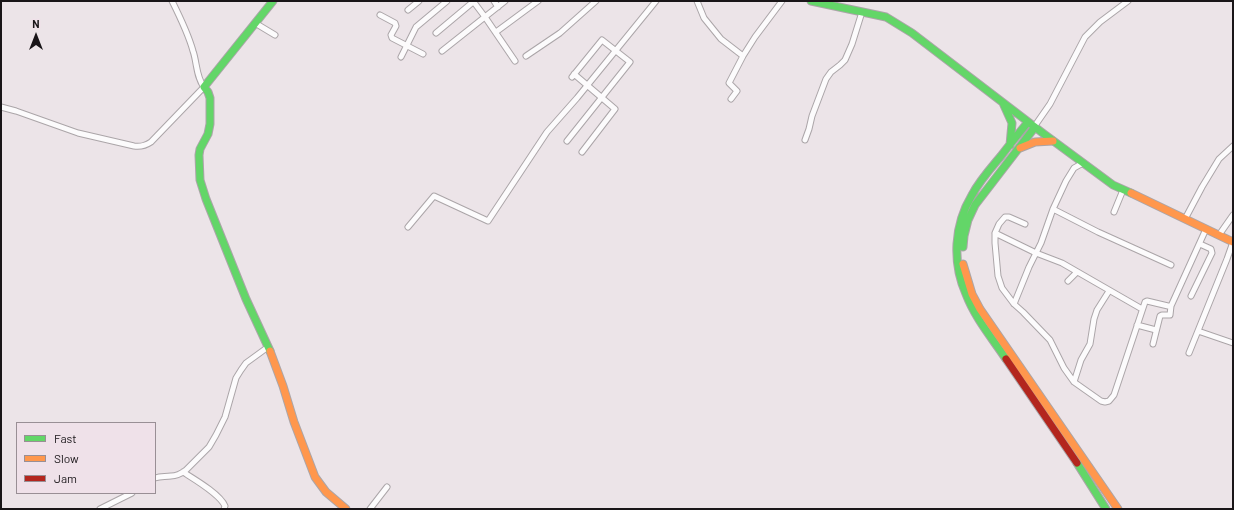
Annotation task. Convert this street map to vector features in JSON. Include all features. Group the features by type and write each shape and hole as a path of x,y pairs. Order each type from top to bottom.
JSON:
{"main road":[{"path":"273,1 204,87 210,98 211,112 208,134 200,149 199,155 202,186 231,264 268,347 315,478 326,492 346,509"},
{"path":"811,1 886,17 912,33 1113,185 1233,242"},
{"path":"1003,102 1012,124 1010,145"},
{"path":"1028,122 976,187 961,216 957,250 961,283 974,312 1033,401 1108,509"},
{"path":"1035,127 975,205 968,220 964,236 964,267 972,294 980,309 1119,509"},
{"path":"1018,149 1035,142 1053,141"}],"street":[{"path":"1,107 78,133 140,147 151,142 204,87 201,83 196,57 189,37 172,1"},
{"path":"408,10 419,1"},
{"path":"401,57 416,27 447,1"},
{"path":"494,1 498,7"},
{"path":"442,51 505,1"},
{"path":"496,32 538,1"},
{"path":"526,56 560,33 596,1"},
{"path":"408,227 434,196 488,221 547,132 588,86 656,1"},
{"path":"697,1 704,18 721,39 743,56"},
{"path":"731,99 737,91 729,83 743,56 755,37 782,1"},
{"path":"1035,127 1050,104 1085,37 1100,22 1128,1"},
{"path":"436,33 473,2 496,32 515,61"},
{"path":"806,140 812,116 826,79 831,72 845,60 852,44 862,12"},
{"path":"380,15 394,22 396,26 392,38 423,54"},
{"path":"256,23 274,35"},
{"path":"567,141 602,97 630,62 602,40 573,76 588,86 602,97 615,109 582,152"},
{"path":"1185,219 1219,159 1233,146"},
{"path":"1014,304 1041,243 1053,209 1070,173 1074,168 1083,163"},
{"path":"1114,212 1123,190"},
{"path":"1053,209 1171,266"},
{"path":"1219,235 1233,215"},
{"path":"1025,224 1006,216 999,224 995,233 995,250 1000,283 1004,293 1050,340 1064,368 1074,382 1101,401 1110,401 1114,395 1145,302 1171,306"},
{"path":"1153,344 1161,315 1170,315 1171,306 1206,229"},
{"path":"995,233 1036,253 1062,263 1108,291 1142,309"},
{"path":"1189,353 1233,242"},
{"path":"1191,296 1212,252 1211,249 1200,244"},
{"path":"1068,281 1077,272"},
{"path":"1074,382 1080,360 1090,344 1097,310 1108,291"},
{"path":"1137,325 1156,330"},
{"path":"1198,331 1233,343"},
{"path":"156,478 172,476 183,472 209,447 225,417 236,378 246,363 268,347"},
{"path":"183,472 206,486 222,500 225,506 224,509"},
{"path":"370,509 387,487"},
{"path":"100,509 130,494"}],"traffic: fast":[{"path":"270,351 246,299 206,199 200,180 199,155 200,149 208,134 210,124 210,98 204,87 273,1"},
{"path":"811,1 886,17 912,33 1113,185 1131,193"},
{"path":"1003,103 1012,123 1010,145"},
{"path":"1006,359 979,320 970,303 962,282 958,269 957,257 958,231 966,207 975,190 1028,122"},
{"path":"963,247 968,220 975,205 1035,127"},
{"path":"1077,463 1106,509"}],"traffic: slow":[{"path":"1020,148 1035,142 1053,141"},
{"path":"1131,193 1233,242"},
{"path":"963,264 972,294 980,309 1118,509"},
{"path":"270,351 294,422 315,477 326,492 346,509"}],"traffic: jam":[{"path":"1006,359 1077,463"}]}
